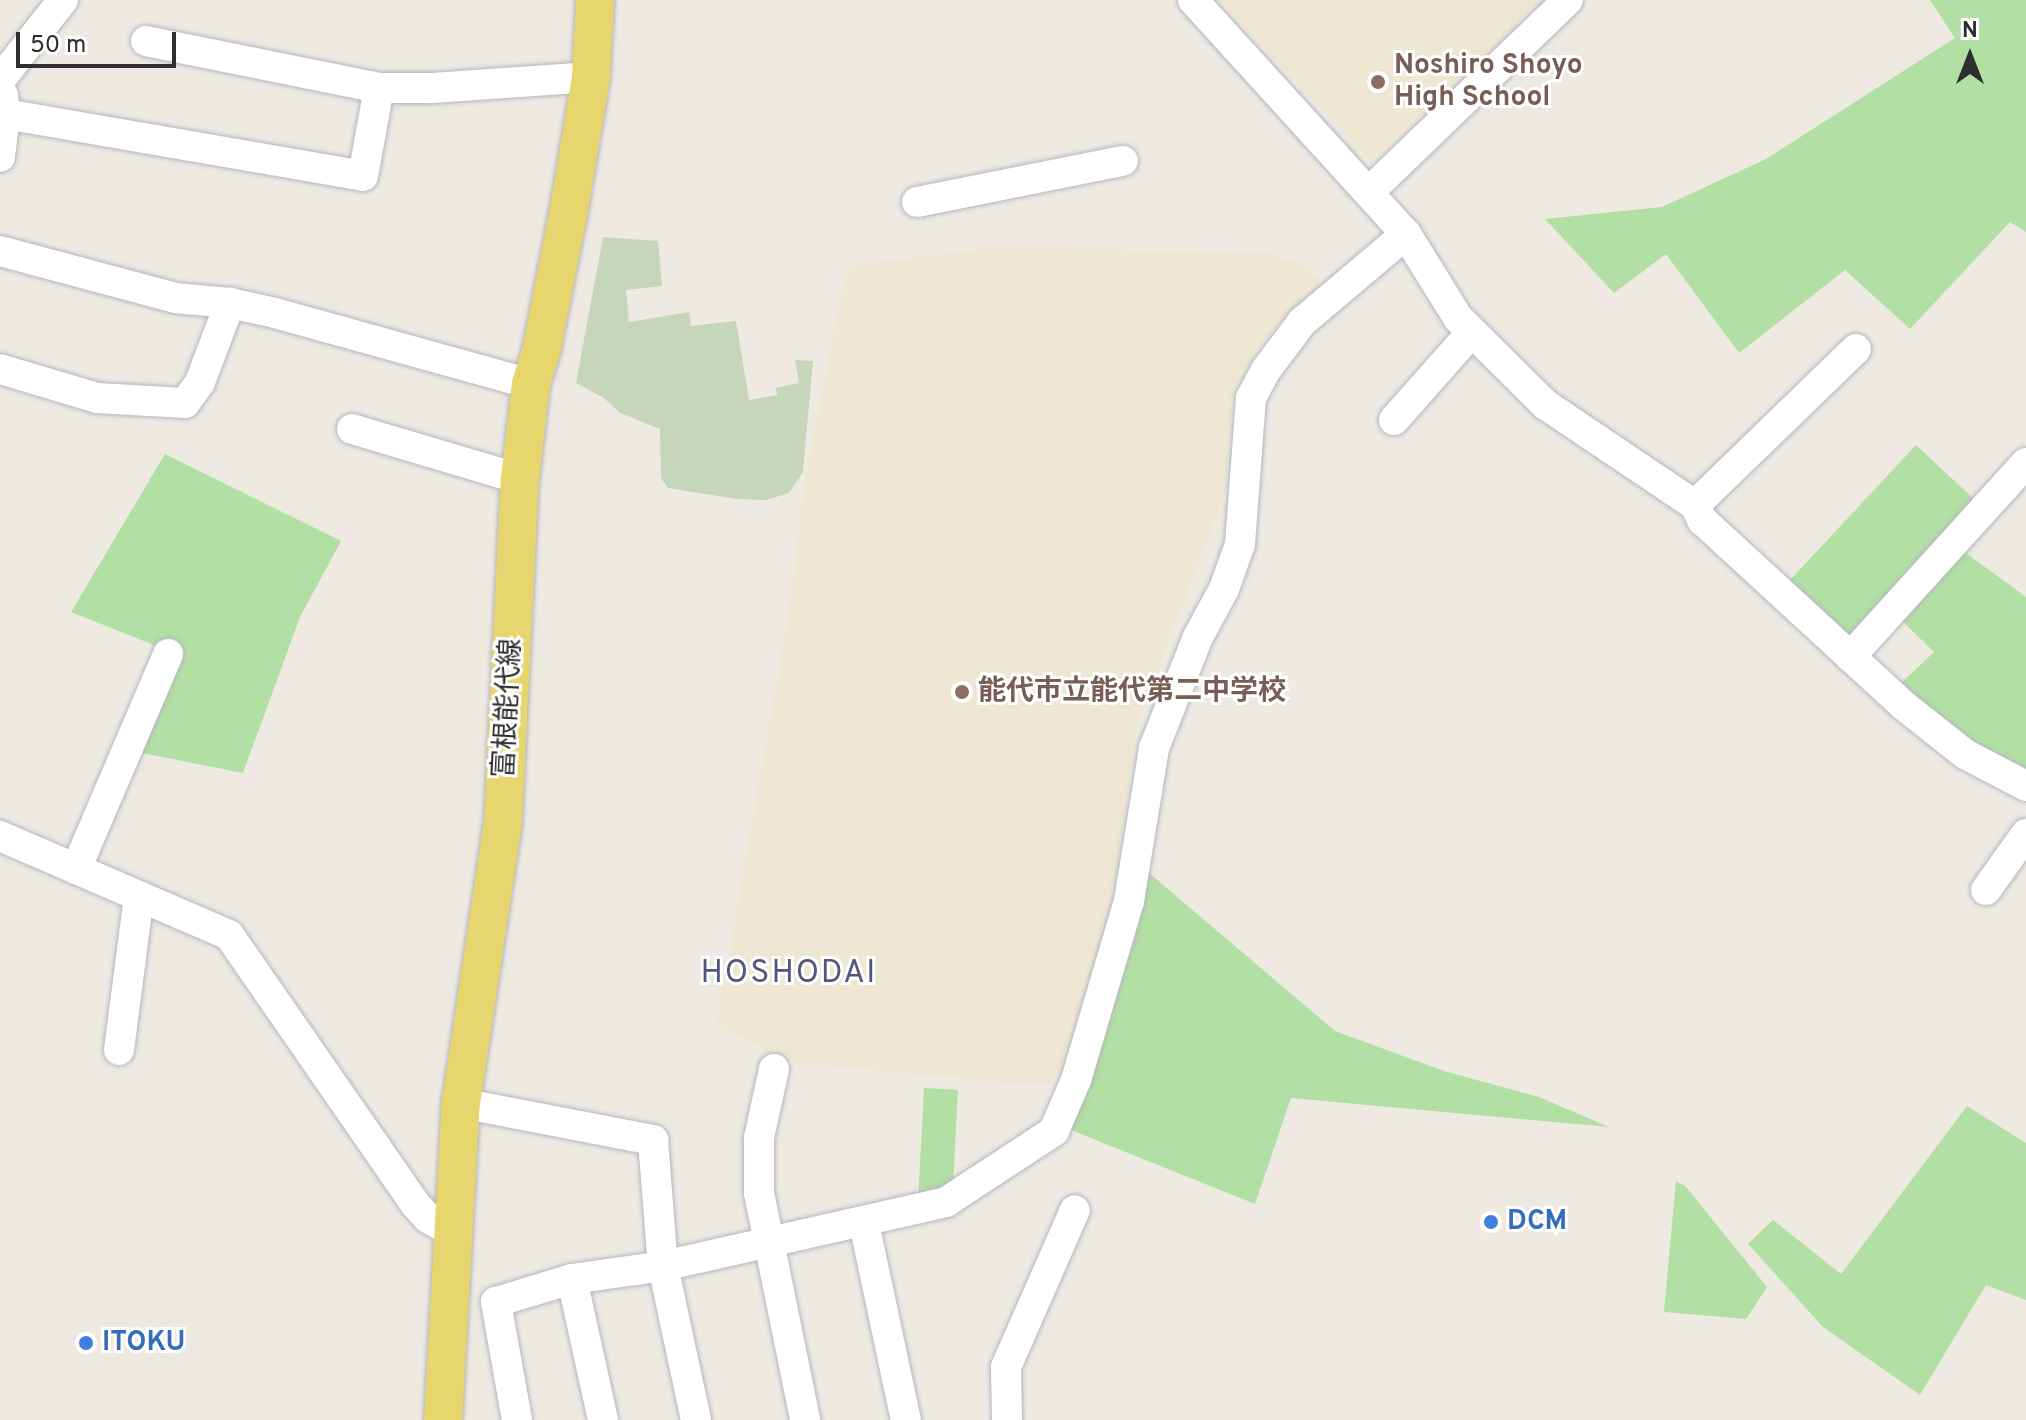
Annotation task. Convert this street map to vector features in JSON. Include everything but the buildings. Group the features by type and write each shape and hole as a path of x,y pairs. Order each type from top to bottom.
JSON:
{"main road":[{"name":"富根能代線","path":"443,1420 461,1103 503,822 520,479 531,384 568,215 591,77 595,0"}],"street":[{"path":"0,157 5,114 0,80 63,0"},
{"path":"1193,0 1406,234 1458,318 1471,333 1546,405 1695,505 1702,520 1850,657 1965,754 2026,786"},
{"path":"1370,191 1568,0"},
{"path":"146,41 379,88 433,88 591,77"},
{"path":"5,114 363,176 379,88"},
{"path":"917,202 1123,161"},
{"path":"517,1420 496,1302 572,1279 663,1266 946,1202 1054,1131 1076,1080 1129,901 1154,748 1198,637 1224,589 1240,544 1251,398 1266,370 1302,322 1406,234"},
{"path":"0,251 175,298 230,303 531,384"},
{"path":"0,369 97,398 185,403 200,382 230,303"},
{"path":"1394,420 1471,333"},
{"path":"1695,505 1856,349"},
{"path":"352,429 520,479"},
{"path":"1850,657 2026,463"},
{"path":"76,869 168,654"},
{"path":"1986,890 2026,834"},
{"path":"0,837 229,935 415,1204 428,1218 455,1234"},
{"path":"119,1050 139,896"},
{"path":"774,1069 759,1138 759,1193 805,1420"},
{"path":"461,1103 653,1140 663,1266 696,1420"},
{"path":"1007,1420 1006,1367 1075,1210"},
{"path":"864,1223 906,1420"},
{"path":"572,1279 603,1420"}],"shaded area":[{"name":"Noshiro Shoyo High School","path":"1219,0 1551,0 1372,163"},
{"name":"能代市立能代第二中学校","path":"988,246 1271,254 1300,264 1327,285 1294,307 1264,342 1236,385 1230,423 1226,491 1137,724 1110,923 1072,1071 1049,1083 1008,1083 782,1061 717,1022 789,613 805,477 845,276 861,264 966,252"}],"green space":[{"path":"1930,0 2026,0 2026,232 2010,222 1910,329 1845,270 1739,353 1666,254 1614,293 1545,219 1662,207 1766,159 1955,38"},
{"path":"603,237 658,241 662,286 626,290 629,322 689,312 691,326 736,321 749,400 777,395 776,388 799,383 795,360 813,361 803,472 789,493 766,500 737,499 668,488 661,478 660,429 620,413 604,398 576,383"},
{"path":"1916,445 1981,506 1854,642 1788,582"},
{"path":"165,454 341,541 300,617 243,773 132,751 174,653 71,612"},
{"path":"1959,548 2026,597 2026,777 1972,747 1897,687 1934,652 1896,615"},
{"path":"1149,873 1335,1031 1444,1071 1539,1097 1609,1127 1291,1098 1255,1204 1066,1128"},
{"path":"924,1088 958,1090 952,1206 918,1204"},
{"path":"1967,1106 2026,1143 2026,1300 1986,1285 1920,1395 1823,1327 1748,1244 1773,1220 1841,1274"},
{"path":"1676,1181 1686,1187 1767,1287 1746,1319 1664,1312"}],"place":[{"name":"Noshiro Shoyo High School","path":"1378,82"},
{"name":"能代市立能代第二中学校","path":"962,692"},
{"name":"DCM","path":"1491,1222"},
{"name":"ITOKU","path":"86,1343"}],"district":[{"name":"HOSHODAI","path":"789,974"}]}
